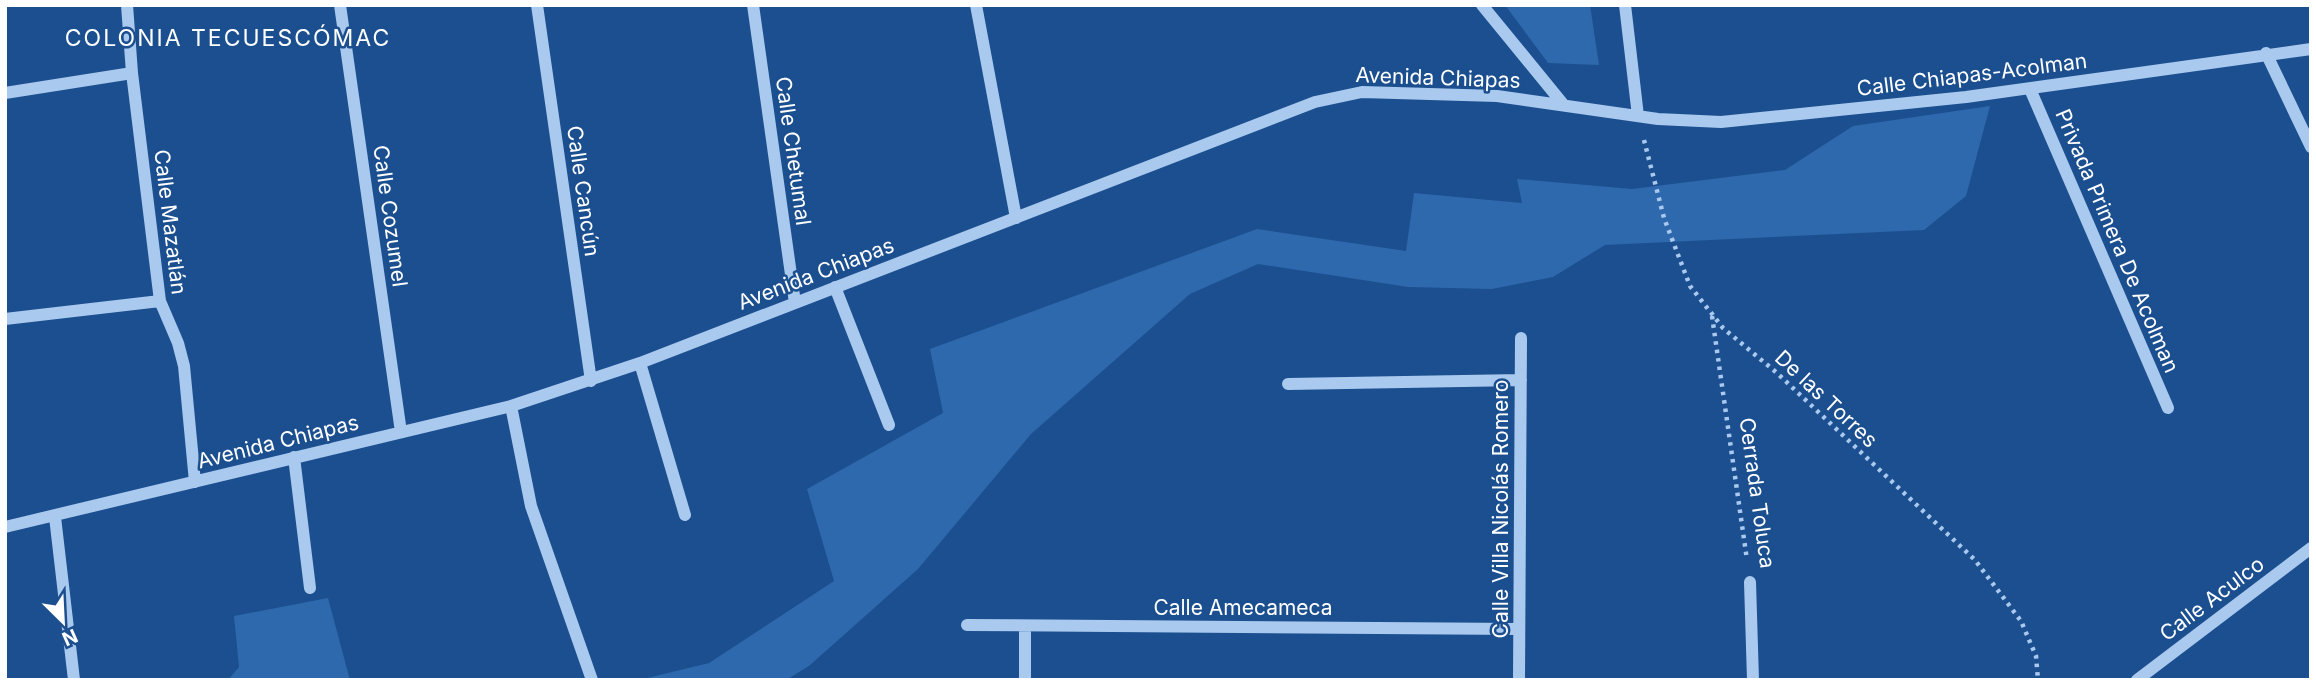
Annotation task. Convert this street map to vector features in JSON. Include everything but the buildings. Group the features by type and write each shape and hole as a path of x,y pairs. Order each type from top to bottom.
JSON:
{"street":[{"name":"Calle Mazatlán","path":"127,5 132,73 160,301 178,343 184,366 195,482"},
{"name":"Calle Cozumel","path":"340,5 401,432"},
{"name":"Calle Cancún","path":"537,5 591,381"},
{"name":"Calle Chetumal","path":"753,5 794,303"},
{"path":"976,5 1016,218"},
{"path":"1482,5 1563,104"},
{"path":"1625,5 1638,116"},
{"name":"Calle Chiapas-Acolman","path":"1638,116 1721,122 1881,108 2030,89 2266,53 2311,49"},
{"path":"2266,53 2311,147"},
{"path":"5,93 132,73"},
{"name":"Privada Primera De Acolman","path":"2030,89 2168,408"},
{"name":"Avenida Chiapas","path":"5,527 511,406 591,381 1338,95 1362,92 1497,96 1638,116"},
{"path":"835,287 889,425"},
{"path":"5,319 160,301"},
{"name":"Calle Villa Nicolás Romero","path":"1519,680 1521,338"},
{"path":"640,363 685,515"},
{"path":"1288,384 1521,380"},
{"path":"511,406 531,506 592,680"},
{"path":"295,457 310,588"},
{"path":"55,517 74,680"},
{"name":"Calle Aculco","path":"2137,680 2311,548"},
{"name":"Cerrada Toluca","path":"1750,582 1754,680"},
{"name":"Calle Amecameca","path":"967,625 1519,629"},
{"path":"1025,626 1025,680"}],"path":[{"name":"De las Torres","path":"1638,116 1664,218 1690,286 1723,328 1777,373 1975,561 2021,621 2035,656 2038,680"},
{"name":"Cerrada Toluca","path":"1712,313 1750,582"}],"shaded area":[{"path":"1505,5 1590,5 1599,65 1548,63"},
{"path":"1990,106 1966,196 1924,230 1605,245 1553,277 1492,289 1408,287 1258,264 1190,294 1031,434 918,569 809,666 786,680 639,680 709,663 834,581 807,489 943,413 930,349 1257,229 1406,251 1414,193 1522,203 1517,179 1632,189 1785,170 1853,126"},
{"path":"328,598 350,680 228,680 239,667 234,616"}],"district":[{"name":"COLONIA TECUESCÓMAC","path":"228,38"}]}
